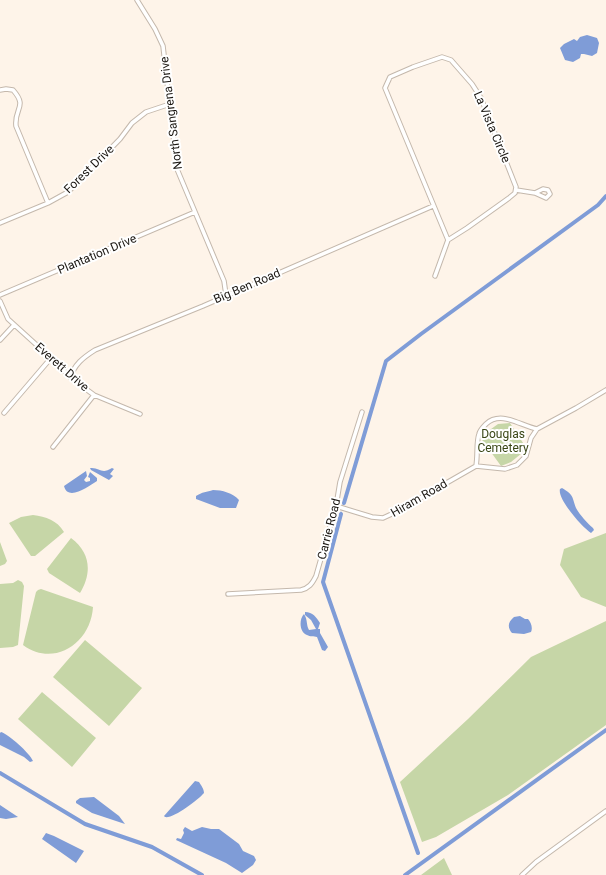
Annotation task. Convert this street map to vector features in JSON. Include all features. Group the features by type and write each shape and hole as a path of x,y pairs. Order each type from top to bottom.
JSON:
{"street":[{"name":"North Sangrena Drive","path":"137,0 155,29 163,46 177,169 224,281 226,295"},
{"name":"La Vista Circle","path":"448,240 385,88 390,77 442,57 451,60 472,84 481,98 515,182 516,190"},
{"path":"0,90 13,90 19,97 21,104 16,117 16,126 48,203"},
{"name":"Forest Drive","path":"0,223 48,203 65,194 75,186 120,139 132,123 146,112 170,104"},
{"path":"435,276 448,240 509,198 516,190 535,193"},
{"name":"Big Ben Road","path":"71,378 72,370 84,357 95,350 433,206"},
{"name":"Plantation Drive","path":"0,295 195,212"},
{"name":"Everett Drive","path":"0,301 8,319 71,378 94,395 140,414"},
{"path":"0,340 14,325"},
{"path":"4,413 51,358"},
{"path":"537,429 527,427 504,418 495,418 488,422 478,436 478,457 476,466 505,469 517,466 526,456 531,438 537,429 606,390"},
{"path":"53,447 94,395"},
{"name":"Carrie Road","path":"228,594 301,590 309,587 316,576 336,506 340,482 362,412"},
{"name":"Hiram Road","path":"336,506 365,515 383,518 476,466"},
{"path":"522,875 536,862 606,812"}],"green space":[{"name":"Douglas Cemetery","path":"510,423 527,449 511,462 501,466 480,437 498,424"},
{"path":"33,515 55,522 64,532 35,556 31,556 9,523 21,517"},
{"path":"606,533 606,607 581,597 560,565 564,549"},
{"path":"71,538 83,550 88,564 88,571 84,586 80,593 49,573 47,569"},
{"path":"0,542 7,561 5,564 0,566"},
{"path":"18,580 22,582 24,586 18,645 0,648 0,584 13,583"},
{"path":"41,589 93,607 91,620 86,631 78,641 69,648 58,653 47,654 35,651 23,645 36,592"},
{"path":"606,621 606,725 508,795 436,837 422,842 400,782 468,719 531,657"},
{"path":"85,640 142,688 109,726 53,677"},
{"path":"42,692 96,738 72,767 18,719"},
{"path":"444,858 452,875 421,875"}],"water":[{"path":"587,35 597,38 599,43 597,53 592,56 581,54 580,58 573,62 565,60 560,48 564,44 574,39 577,41 580,37"},
{"path":"90,468 105,471 112,468 114,469 110,474 113,476 109,480"},
{"path":"86,471 87,476 84,480 86,482 90,481 90,478 88,477 90,472 97,478 97,481 74,493 66,491 64,486"},
{"path":"562,488 571,495 578,511 593,528 594,530 591,533 577,520 566,506 560,494 560,489"},
{"path":"213,490 227,492 234,495 239,500 236,508 220,508 196,499 196,496"},
{"path":"305,612 312,614 320,623 318,629 320,629 320,633 328,647 325,651 322,650 317,637 308,636 302,631 301,619 304,614 309,630 316,629 311,620 305,615"},
{"path":"520,616 529,620 532,627 531,632 524,634 512,633 510,631 510,621 514,617"},
{"path":"1,732 9,736 28,753 33,761 30,762 24,757 0,745"},
{"path":"195,781 199,782 204,793 179,812 169,817 165,817 164,816"},
{"path":"94,797 119,816 125,824 92,813 76,803 76,801 80,798"},
{"path":"0,805 18,817 6,819 0,818"},
{"path":"185,827 192,831 202,827 219,829 239,844 243,851 254,856 256,860 253,865 242,873 226,863 176,840 177,838 181,839"},
{"path":"46,833 84,851 76,863 42,839"}],"waterway":[{"path":"344,503 386,361 598,205 606,196"},
{"path":"341,514 323,582 418,853"},
{"path":"405,875 606,730"},
{"path":"0,773 85,824 152,847 202,875"}]}
